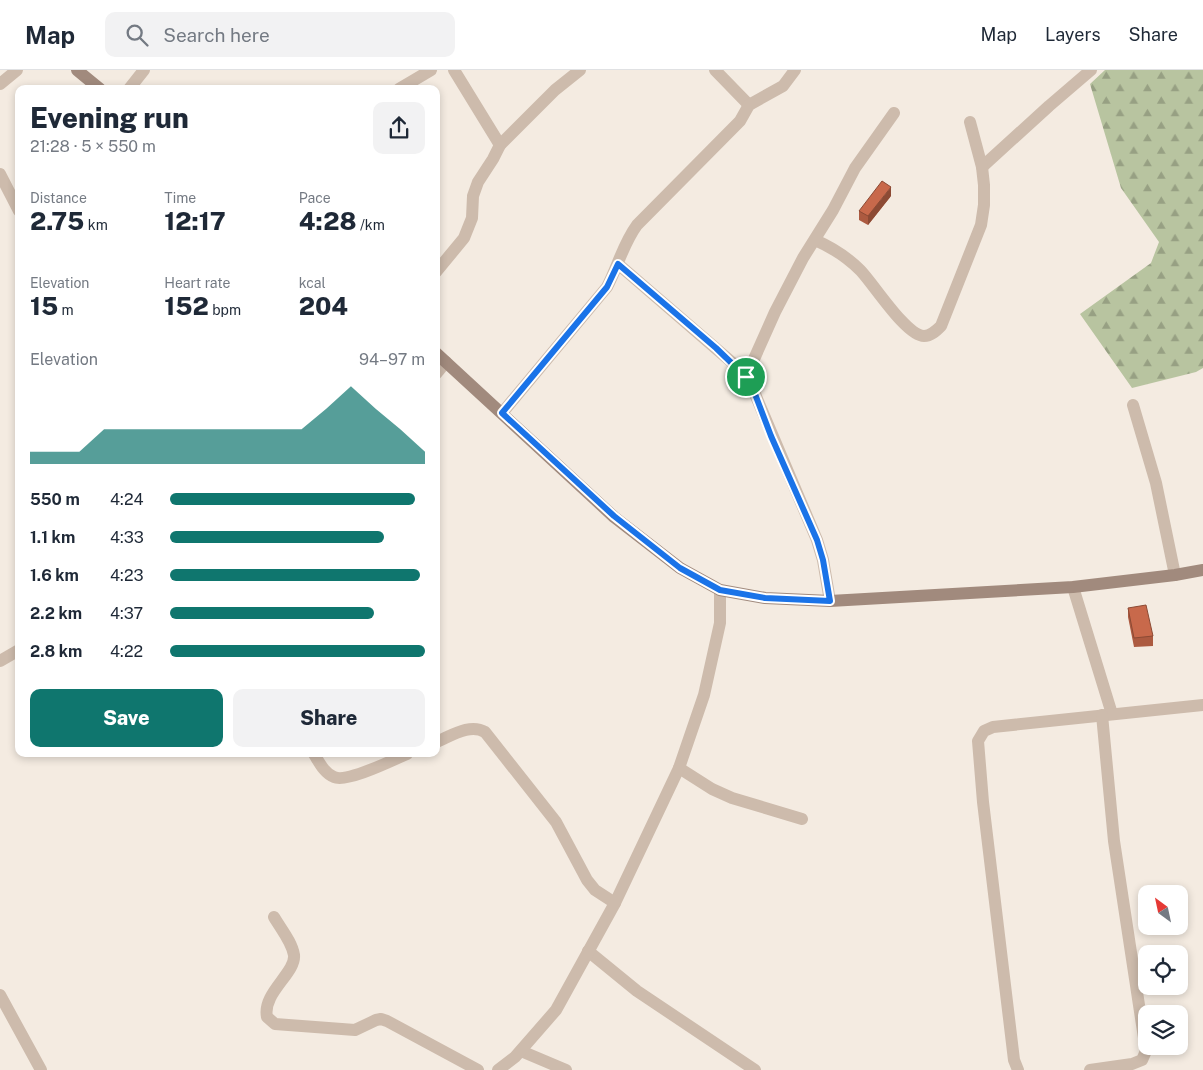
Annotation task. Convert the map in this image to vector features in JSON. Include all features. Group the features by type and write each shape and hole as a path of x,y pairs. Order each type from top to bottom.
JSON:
{"main road":[{"path":"77,70 95,85"},
{"path":"440,357 614,516 680,568 720,590 765,598 830,601 1072,587 1174,576 1203,570"}],"street":[{"path":"0,84 16,70"},
{"path":"132,85 144,70"},
{"path":"406,85 431,70"},
{"path":"454,70 500,145"},
{"path":"440,267 464,238 472,218 473,196 478,182 493,160 500,145 555,90 580,70"},
{"path":"715,70 750,105"},
{"path":"502,413 607,287 618,264 626,239 637,225 740,121 750,105 784,86 795,70"},
{"path":"982,167 1091,70"},
{"path":"746,377 775,312 803,258 833,210 855,168 894,112"},
{"path":"814,240 843,255 860,271 901,320 917,334 925,336 933,334 941,326 981,226 984,205 982,167 970,122"},
{"path":"0,174 15,203"},
{"path":"618,264 746,377 817,540 823,560 830,601"},
{"path":"440,369 446,362"},
{"path":"1133,405 1156,483 1174,576"},
{"path":"1072,587 1107,714 1114,841 1146,1051 1142,1060 1132,1064 1090,1070"},
{"path":"498,1070 521,1051 556,1010 615,903 679,768 704,696 720,624 720,590"},
{"path":"0,662 15,653"},
{"path":"1018,1070 1012,1050 983,802 978,741 984,731 994,727 1203,705"},
{"path":"440,740 470,728 479,728 485,732 556,822 587,880 595,890 615,903"},
{"path":"316,757 324,770 340,780 350,778 400,757"},
{"path":"679,768 712,789 732,798 802,820"},
{"path":"274,917 294,953 294,961 271,998 266,1010 267,1017 275,1024 355,1030 381,1019 478,1070"},
{"path":"588,951 637,991 756,1070"},
{"path":"0,996 41,1070"},
{"path":"521,1051 566,1070"}],"green space":[{"path":"1105,70 1203,70 1203,368 1196,372 1132,388 1080,314 1151,263 1159,242 1121,188 1090,84"}],"building":[{"path":"882,181 891,187 868,216 859,211"},
{"path":"1146,605 1153,636 1134,638 1128,608"}],"route":[{"path":"618,264 674,314 716,348 746,377 817,540 823,560 830,601 765,598 720,590 680,568 614,516 502,413 607,287 618,264"}]}
